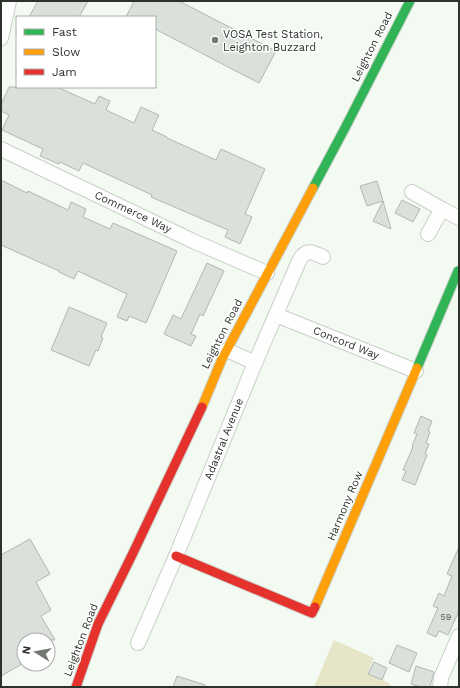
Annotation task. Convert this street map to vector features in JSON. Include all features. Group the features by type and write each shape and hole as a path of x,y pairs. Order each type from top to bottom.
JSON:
{"street":[{"path":"1,38 9,1"},
{"name":"Leighton Road","path":"76,687 98,624 227,350 345,128 410,1"},
{"name":"Commerce Way","path":"1,149 195,242 267,273"},
{"path":"412,192 459,218"},
{"path":"428,234 442,209"},
{"name":"Adastral Avenue","path":"138,643 176,556 255,363 302,256 306,252 312,252 323,257"},
{"name":"Harmony Row","path":"176,556 312,613 458,271"},
{"name":"Concord Way","path":"276,315 416,372"},
{"path":"227,350 255,363"},
{"path":"440,687 441,678 459,636"}],"green space":[{"path":"334,640 374,658 367,674 389,683 392,687 314,687"}],"building":[{"path":"38,1 88,1 80,16 30,16"},
{"name":"VOSA Test Station, Leighton Buzzard","path":"134,1 179,1 276,51 259,83 156,30 156,16 126,16"},
{"path":"9,87 59,88 95,104 99,96 110,101 106,110 134,123 141,107 159,115 152,130 216,160 221,149 265,169 245,214 252,217 240,244 225,237 228,230 151,197 152,195 83,163 79,171 60,162 59,164 40,156 43,149 2,130 9,115 1,111 1,105"},
{"path":"1,180 27,193 28,191 68,210 71,202 86,209 83,217 110,229 113,223 177,251 146,323 129,316 127,321 117,317 127,294 78,271 74,279 1,245"},
{"path":"377,181 383,201 367,206 360,186"},
{"path":"402,200 420,209 413,222 395,213"},
{"path":"383,201 391,229 373,221"},
{"path":"207,263 224,271 203,316 200,314 191,334 196,336 191,346 164,334 173,315 181,319"},
{"path":"69,307 107,323 101,337 103,338 98,351 96,350 89,366 51,350"},
{"path":"421,416 432,421 428,431 430,432 426,443 429,444 425,454 427,455 415,485 402,480 406,471 403,470 413,447 412,446 417,434 414,433"},
{"path":"30,539 50,574 36,582 51,610 41,616 50,632 16,632 16,668 1,676 1,555"},
{"path":"459,547 459,611 448,635 439,631 436,637 427,633 438,608 433,606 439,593 444,596 452,576 447,574"},
{"path":"397,645 417,653 409,672 389,663"},
{"path":"374,662 387,668 382,680 368,674"},
{"path":"416,666 434,672 430,687 421,687 411,684"},
{"path":"177,676 205,685 205,687 173,687"}],"traffic: fast":[{"path":"313,188 410,1"},
{"path":"417,368 458,271"}],"traffic: slow":[{"path":"202,407 222,359 313,188"},
{"path":"315,607 417,368"}],"traffic: jam":[{"path":"76,687 98,624 202,407"},
{"path":"176,556 312,613 315,607"}],"place":[{"name":"VOSA Test Station, Leighton Buzzard","path":"215,40"}]}
